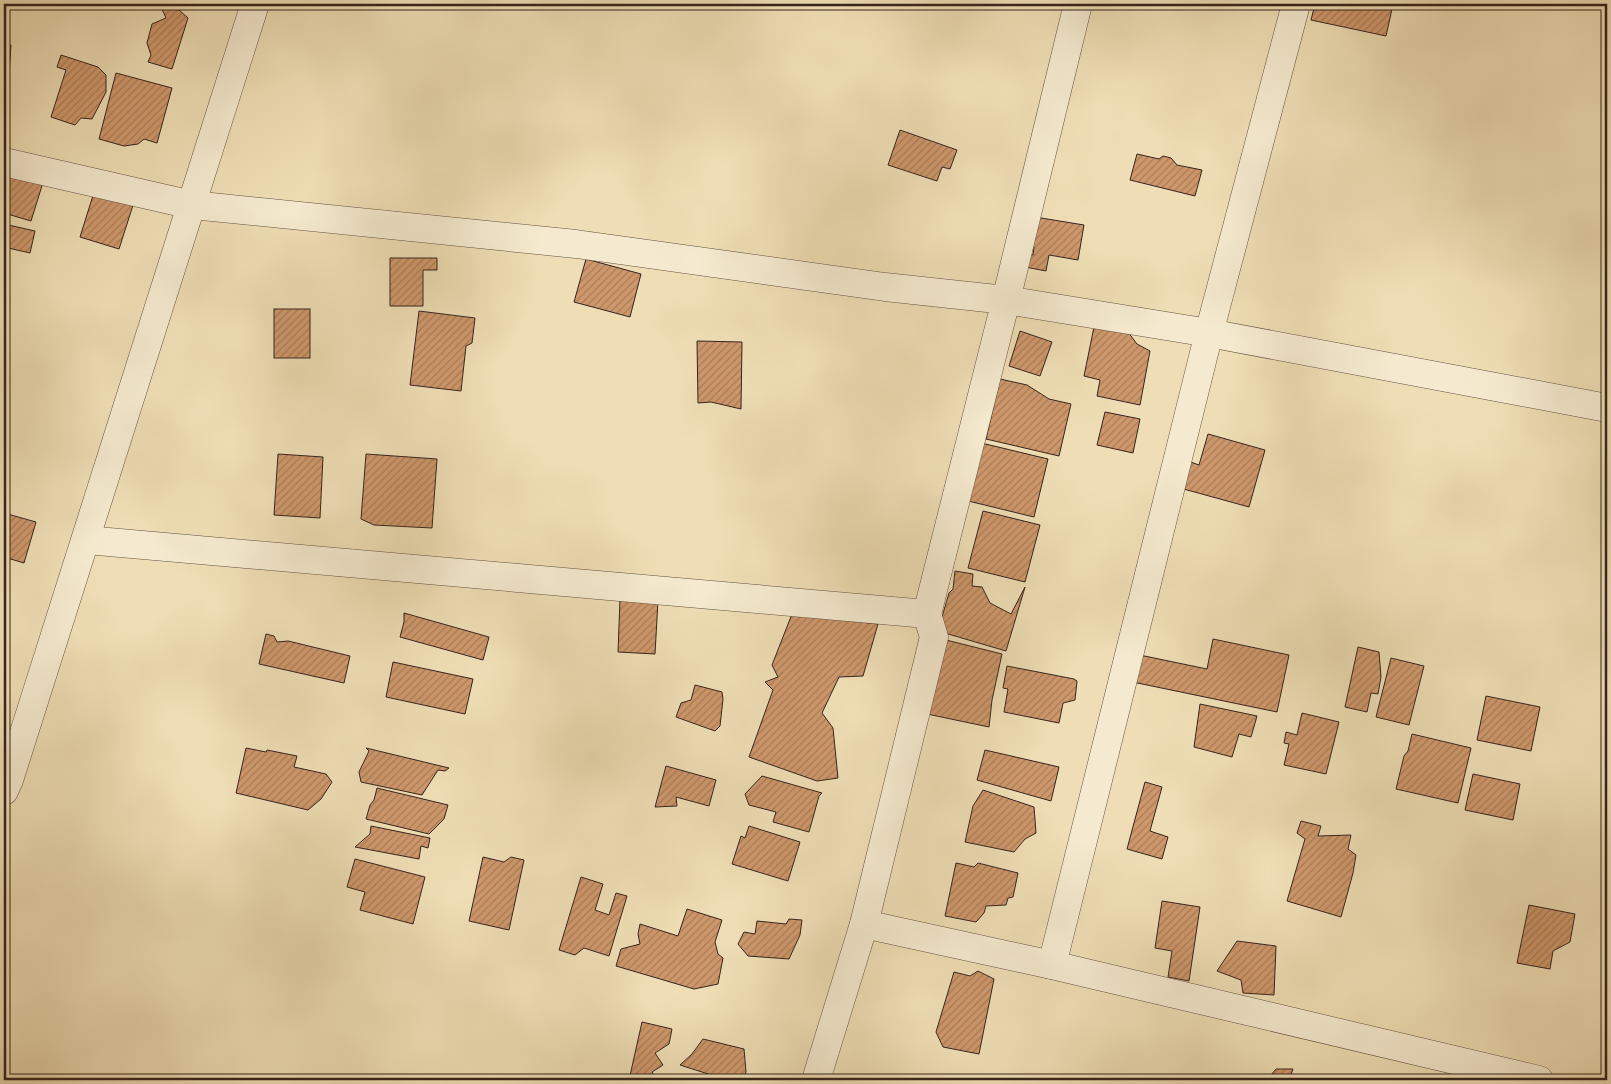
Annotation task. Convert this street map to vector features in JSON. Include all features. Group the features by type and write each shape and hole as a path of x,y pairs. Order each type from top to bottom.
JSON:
{"street":[{"path":"6,783 86,540 256,4"},
{"path":"816,1080 864,924 934,636 927,614 1078,4"},
{"path":"1052,965 1209,333 1296,4"},
{"path":"4,162 192,205 576,244 885,287 1006,300 1209,333 1607,408"},
{"path":"86,540 927,614"},
{"path":"864,924 1052,965 1539,1080"}],"building":[{"path":"1315,4 1367,4 1392,9 1386,36 1311,20"},
{"path":"161,7 179,10 188,18 172,69 148,62 151,55 147,43 152,24 166,18"},
{"path":"4,44 11,45 9,75 4,77"},
{"path":"61,55 98,67 106,75 106,92 92,119 81,118 75,125 51,117 66,70 57,67"},
{"path":"116,73 172,88 157,143 144,139 138,144 124,146 99,139"},
{"path":"900,130 957,150 950,169 942,167 937,181 888,165"},
{"path":"1137,154 1159,159 1163,156 1171,158 1177,165 1202,170 1195,196 1130,180"},
{"path":"4,164 45,176 31,221 4,213"},
{"path":"95,189 134,202 119,249 80,237"},
{"path":"1035,217 1084,225 1078,260 1049,255 1046,271 1025,267 1027,254 1033,255 1034,247 1030,246"},
{"path":"4,224 35,231 30,253 4,247"},
{"path":"390,258 437,258 437,270 423,270 423,306 390,306"},
{"path":"586,259 641,274 630,317 574,302"},
{"path":"274,309 310,309 310,358 274,358"},
{"path":"419,311 475,318 472,343 466,346 461,391 410,385"},
{"path":"1095,322 1125,328 1137,344 1150,351 1140,405 1097,396 1100,380 1084,376"},
{"path":"1020,331 1052,342 1040,376 1009,366"},
{"path":"697,341 742,342 741,409 711,402 698,403"},
{"path":"1000,379 1027,385 1049,399 1071,404 1059,456 986,439"},
{"path":"1105,412 1140,419 1133,453 1097,445"},
{"path":"1208,434 1265,450 1249,507 1180,488 1188,461 1199,465"},
{"path":"973,441 1048,459 1034,517 960,499"},
{"path":"278,454 323,457 320,518 274,515"},
{"path":"366,454 437,459 432,528 374,525 361,519"},
{"path":"983,511 1040,525 1025,582 968,568"},
{"path":"4,513 36,522 24,563 4,557"},
{"path":"955,571 973,574 972,586 982,587 990,603 1011,614 1025,587 1006,651 938,631 949,593 953,589"},
{"path":"620,599 658,600 655,654 618,652"},
{"path":"404,613 489,637 483,660 400,637"},
{"path":"792,614 878,624 863,676 839,677 822,713 833,728 838,778 817,781 749,757 773,690 765,682 778,677 772,665"},
{"path":"266,634 274,636 277,642 288,641 350,656 344,683 259,664"},
{"path":"934,637 1002,654 992,700 989,727 908,710"},
{"path":"1213,639 1289,655 1277,712 1123,680 1130,653 1207,669"},
{"path":"1358,647 1379,652 1381,677 1378,694 1371,693 1367,712 1345,707"},
{"path":"1391,658 1424,666 1409,725 1376,717"},
{"path":"393,662 473,679 465,714 386,697"},
{"path":"1007,666 1077,681 1075,700 1063,703 1059,723 1004,712 1008,689 1003,688"},
{"path":"695,685 722,692 720,726 715,731 676,717 681,703 691,700"},
{"path":"1486,696 1540,707 1531,751 1477,740"},
{"path":"1200,704 1257,716 1251,737 1239,734 1232,757 1194,747"},
{"path":"1302,713 1339,722 1326,774 1284,765 1289,744 1284,743 1286,732 1297,735"},
{"path":"1412,734 1471,748 1458,803 1396,789 1404,756 1408,751"},
{"path":"246,748 297,756 294,767 326,774 332,782 321,799 308,810 236,793"},
{"path":"366,748 449,768 445,771 438,770 422,795 361,782 359,772 369,751"},
{"path":"985,750 1059,767 1051,801 977,780"},
{"path":"666,766 716,780 709,806 676,797 677,806 655,807"},
{"path":"1473,774 1520,784 1513,820 1465,810"},
{"path":"762,776 822,793 819,796 809,832 773,822 776,812 749,805 745,794"},
{"path":"1145,782 1162,787 1150,831 1168,837 1162,859 1127,849"},
{"path":"377,788 448,805 444,819 429,834 366,819"},
{"path":"983,790 1034,807 1036,833 1025,839 1014,852 965,842 973,806"},
{"path":"1301,821 1321,826 1318,836 1351,835 1348,849 1356,855 1341,917 1287,901 1305,839 1297,833"},
{"path":"371,826 430,838 428,848 421,846 419,859 355,847 370,834"},
{"path":"749,826 800,842 788,881 732,864 741,836 745,838"},
{"path":"483,857 504,862 511,857 524,860 509,930 469,921"},
{"path":"355,859 425,877 413,924 360,910 365,892 347,887"},
{"path":"956,863 974,867 978,863 1018,873 1013,897 1008,898 1006,905 986,906 984,913 976,922 945,916"},
{"path":"581,877 603,884 595,910 609,915 616,893 627,896 609,956 584,948 575,955 559,950"},
{"path":"1162,901 1200,907 1189,981 1168,977 1172,951 1155,948"},
{"path":"1529,905 1575,914 1570,942 1553,951 1550,969 1517,963"},
{"path":"687,909 722,920 715,942 718,954 723,958 718,984 694,989 616,966 621,949 640,944 638,934 640,924 678,936"},
{"path":"789,919 802,920 800,935 789,959 748,956 738,944 744,932 755,934 757,921 786,924"},
{"path":"1237,941 1276,946 1274,995 1243,993 1241,980 1217,971"},
{"path":"978,971 994,979 979,1054 943,1047 936,1032 954,972 970,976"},
{"path":"642,1022 672,1029 669,1044 655,1053 663,1065 652,1072 657,1080 629,1080"},
{"path":"703,1039 744,1049 746,1072 743,1080 727,1080 680,1065 692,1054"},
{"path":"1276,1069 1293,1069 1289,1080 1267,1080"},
{"path":"684,1076 704,1080 683,1080"}]}
